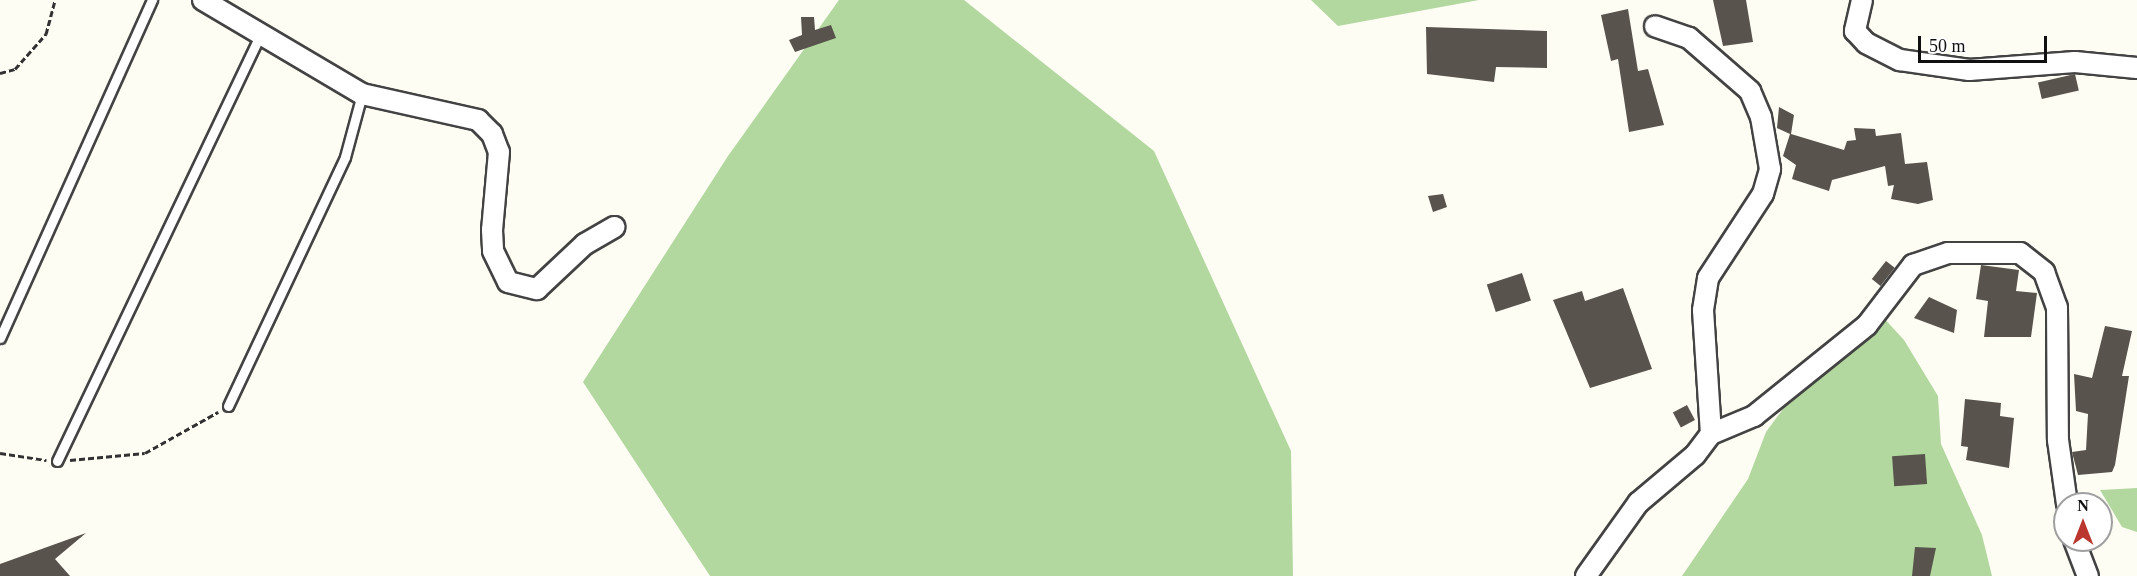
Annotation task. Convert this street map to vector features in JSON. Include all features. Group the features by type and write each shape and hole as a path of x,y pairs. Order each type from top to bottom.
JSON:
{"street":[{"path":"203,0 262,31 362,94 478,120 492,134 499,152 493,251 508,282 537,289 585,244 614,227"},
{"path":"1862,0 1855,31 1900,60 1969,70 2075,62 2137,68"},
{"path":"1586,576 1625,517 1706,445 1711,434 1703,310 1708,278 1763,194 1770,169 1761,117 1750,91 1689,38 1655,26"},
{"path":"1711,434 1754,416 1867,325 1913,265 1948,254 2020,253 2044,272 2057,307 2058,440 2065,492"},
{"path":"2079,552 2088,576"}],"lane":[{"path":"0,338 152,0"},
{"path":"57,461 262,31"},
{"path":"228,406 345,157 362,94"}],"path":[{"path":"0,73 15,69 46,33 55,0"},
{"path":"0,453 57,461 145,453 228,406"}],"green space":[{"path":"839,0 964,0 1154,151 1291,451 1293,576 710,576 583,382 728,156"},
{"path":"1311,0 1479,0 1338,26"},
{"path":"1881,315 1904,340 1938,396 1941,444 1982,535 1992,576 1682,576 1748,479 1766,432 1786,405"},
{"path":"2137,488 2137,532 2122,527 2113,512 2113,492 2100,490"}],"building":[{"path":"1713,0 1746,0 1753,42 1723,46"},
{"path":"1628,9 1638,71 1648,69 1664,125 1629,132 1618,59 1611,61 1601,15"},
{"path":"801,17 814,17 815,30 831,25 836,38 795,52 789,40 802,35"},
{"path":"1426,27 1547,31 1547,68 1496,67 1494,82 1427,74"},
{"path":"2075,74 2079,91 2042,99 2038,83"},
{"path":"1779,107 1794,115 1791,134 1844,150 1847,141 1856,140 1854,128 1875,129 1876,136 1901,133 1905,164 1927,162 1933,200 1918,204 1891,199 1894,185 1888,186 1885,166 1832,180 1829,191 1792,179 1796,165 1783,156 1790,134 1777,128"},
{"path":"1443,194 1447,207 1433,212 1428,196"},
{"path":"1886,261 1895,268 1881,286 1872,279"},
{"path":"1981,265 2019,270 2016,291 2037,293 2031,337 1984,337 1988,301 1976,299"},
{"path":"1522,273 1531,301 1496,312 1487,284"},
{"path":"1623,288 1652,369 1590,388 1553,300 1582,291 1585,301"},
{"path":"1929,297 1957,310 1954,333 1914,318"},
{"path":"2105,326 2132,331 2122,376 2129,376 2115,465 2112,472 2078,475 2072,452 2086,450 2088,414 2076,411 2074,374 2092,378"},
{"path":"1965,399 2001,403 2000,416 2014,418 2009,468 1966,460 1968,447 1961,446"},
{"path":"1687,405 1695,420 1681,428 1673,413"},
{"path":"1925,454 1927,484 1894,486 1892,456"},
{"path":"86,533 55,559 70,576 0,576 0,564"},
{"path":"1915,547 1936,548 1930,576 1912,576"}]}
